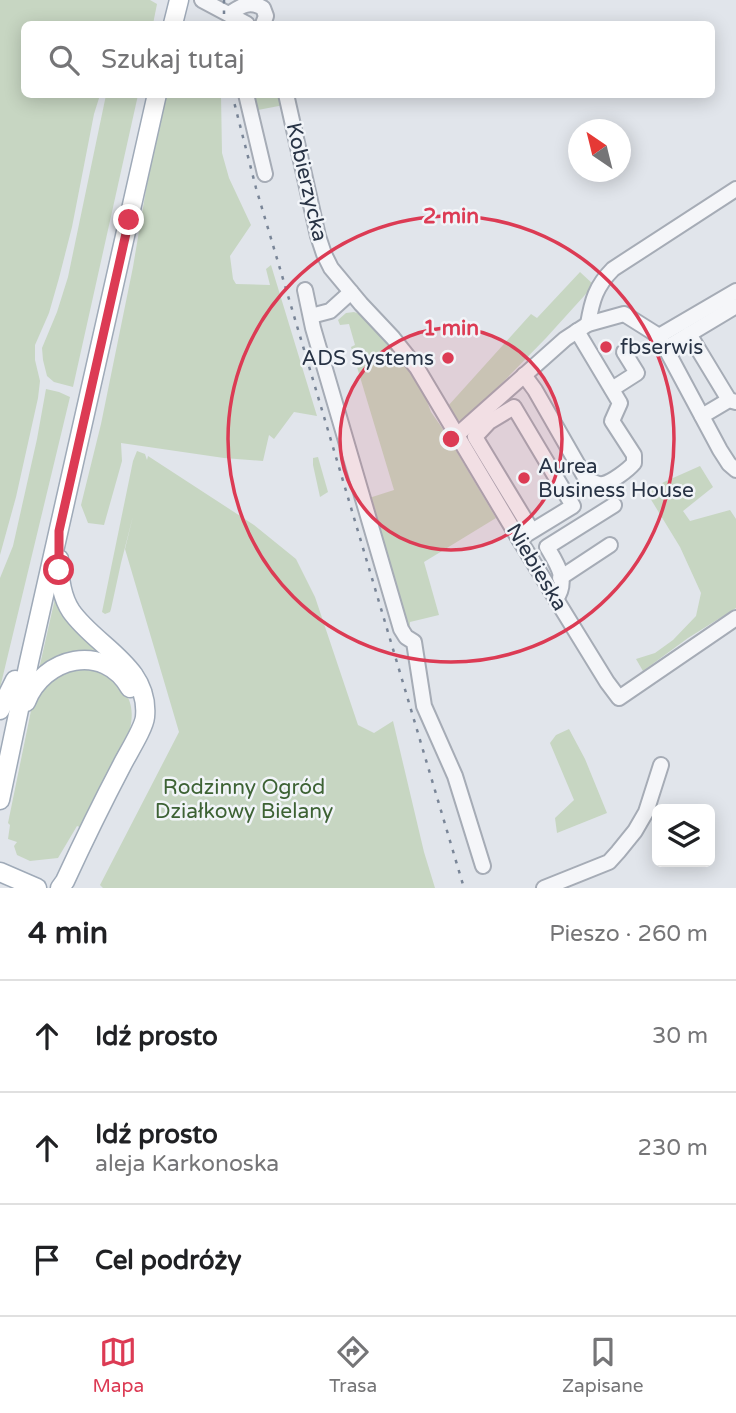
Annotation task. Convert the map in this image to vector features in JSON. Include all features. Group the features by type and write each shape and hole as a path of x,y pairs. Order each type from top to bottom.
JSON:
{"main road":[{"path":"164,21 168,0"},
{"path":"174,21 179,0"},
{"path":"0,742 146,98"},
{"path":"0,800 156,98"},
{"path":"59,531 60,581 69,607 131,670 144,693 146,708 145,722 63,884"},
{"path":"15,730 28,696 39,679 58,665 73,660 87,660 113,669 134,696 137,723 132,746"},
{"path":"0,710 15,680"},
{"path":"0,872 37,888"}],"street":[{"path":"202,0 240,21"},
{"path":"229,14 251,3 263,8 266,16 264,21"},
{"path":"247,98 265,174"},
{"name":"Kobierzycka","path":"287,98 321,246 331,268 410,359 457,435"},
{"path":"524,374 586,478 596,484 605,484 629,469 634,464 634,455 612,421 620,403 582,328 592,301 598,287 613,269 736,189"},
{"path":"305,290 310,316 401,629 406,637 414,642 424,706 455,776 483,866"},
{"path":"663,342 736,291"},
{"path":"310,316 330,311 351,292"},
{"path":"663,342 690,334 736,306"},
{"path":"457,435 553,348 582,328 629,312 663,342 729,464 736,470"},
{"path":"690,334 733,401 702,416"},
{"path":"612,389 637,373 624,352"},
{"path":"519,539 573,506 514,407 489,422 475,436 532,531"},
{"name":"Niebieska","path":"457,435 619,698 736,618"},
{"path":"556,599 561,592 561,570 547,547 614,505"},
{"path":"561,578 610,545"},
{"path":"544,888 609,862 635,831 646,812 661,765"}],"green space":[{"path":"0,0 150,0 157,4 154,21 21,21 21,98 99,98 59,278 49,313 35,345 40,381 38,398 0,555"},
{"path":"105,98 137,98 73,387 54,382 47,376 42,348 68,277"},
{"path":"165,98 221,98 222,153 229,178 251,225 230,256 233,279 236,284 270,285 266,269 271,265 317,416 294,412 274,439 269,435 263,461 121,443 122,461 104,525 88,523 81,505 101,424 133,267 151,160"},
{"path":"250,98 282,98 284,105 253,111"},
{"path":"580,272 594,285 464,422 455,419 448,406 531,314 537,318"},
{"path":"346,313 362,315 411,370 431,412 496,518 424,562 439,615 410,622 410,633 369,498 394,490 351,347 355,345 349,324 340,325 338,320"},
{"path":"46,389 70,397 0,688 0,578 13,546"},
{"name":"Rodzinny Ogród Działkowy Bielany","path":"137,451 145,454 147,460 148,456 254,525 296,559 315,597 358,725 374,733 393,721 435,888 103,888 100,885 179,732 125,549 133,516 121,563 111,609 105,614 102,612"},
{"path":"318,457 328,492 320,497 313,465 313,458"},
{"path":"700,466 713,487 683,511 690,521 730,510 736,519 736,608 643,671 636,659 655,653 673,640 696,616 701,593 680,547 647,493"},
{"path":"56,594 114,660 39,669"},
{"path":"101,668 126,694 131,709 130,729 82,828 77,826 58,858 30,861 17,855 14,846 17,842 8,839 8,823 33,701 60,669"},
{"path":"569,729 585,759 607,813 557,833 555,818 574,800 550,743 556,735"}],"railway":[{"path":"224,0 224,21"},
{"path":"233,98 256,188 464,888"}],"place":[{"name":"fbserwis","path":"606,347"},
{"name":"ADS Systems","path":"448,358"},
{"name":"Aurea Business House","path":"524,478"}],"route":[{"path":"59,570 59,531 129,220"}]}
